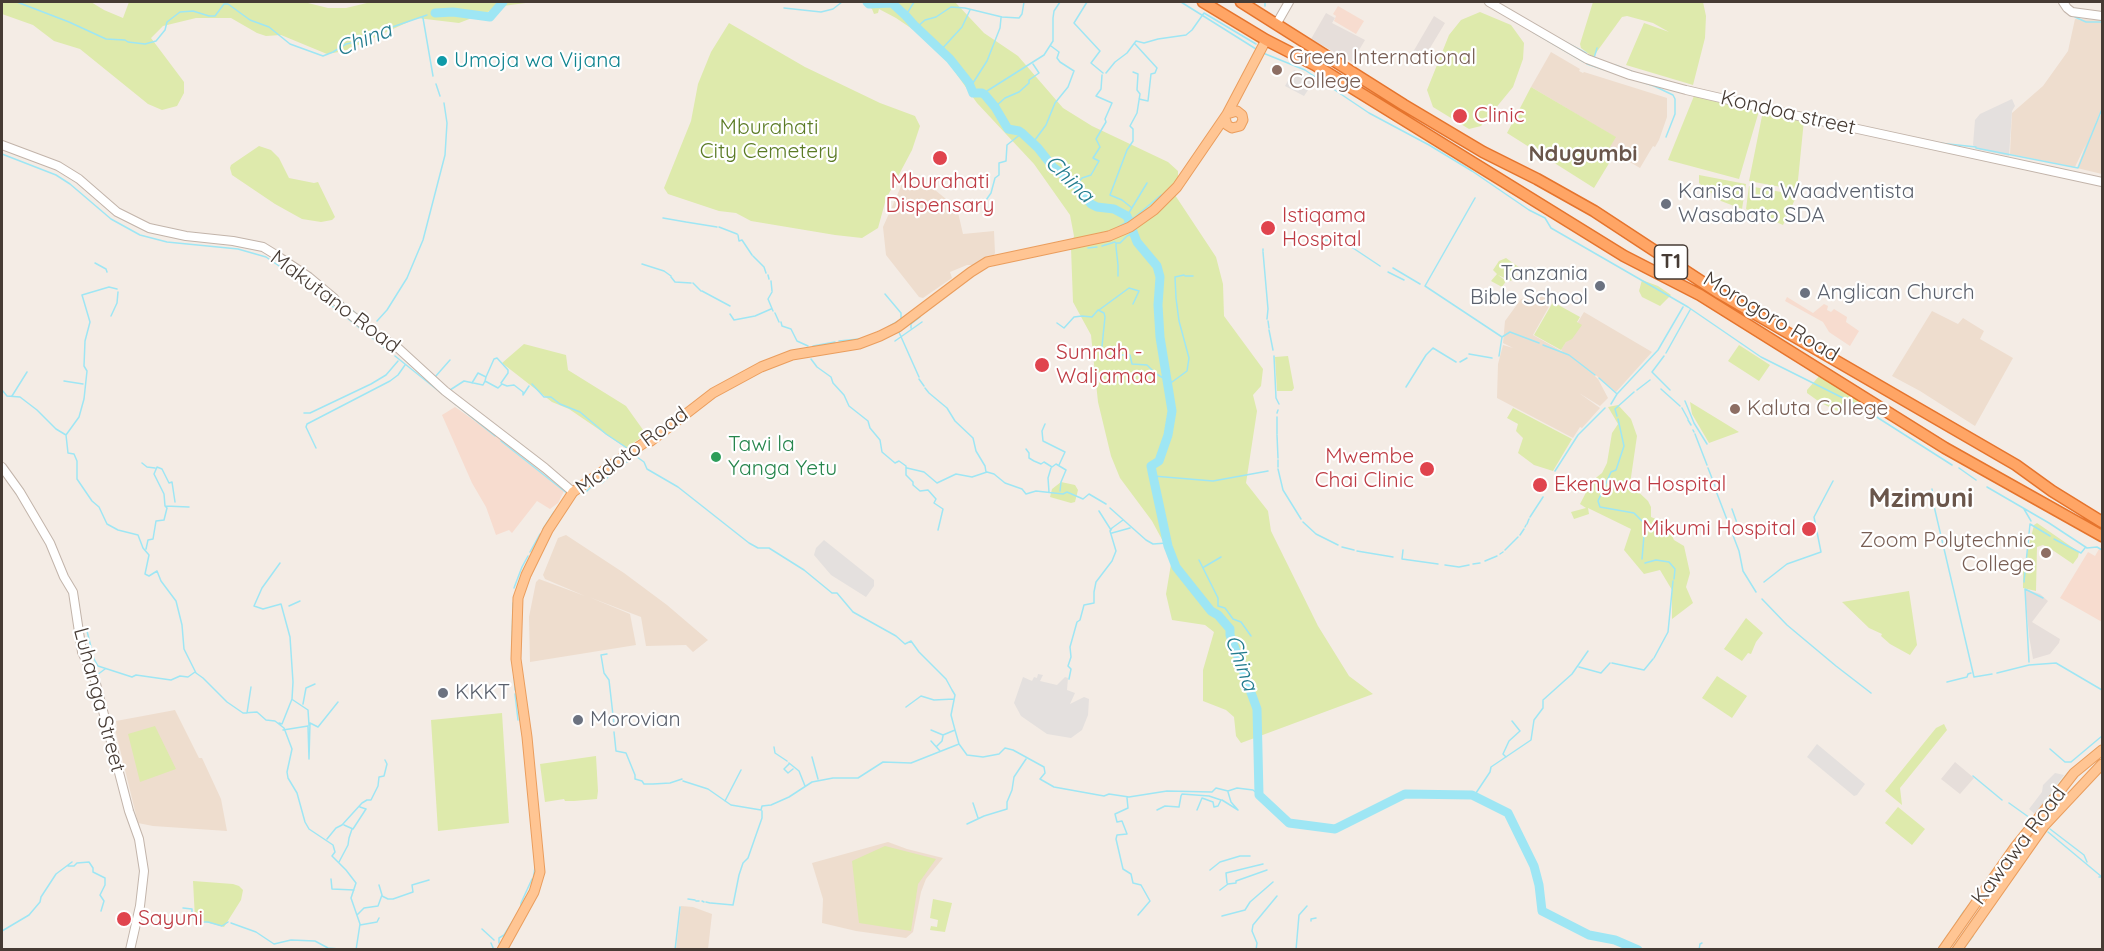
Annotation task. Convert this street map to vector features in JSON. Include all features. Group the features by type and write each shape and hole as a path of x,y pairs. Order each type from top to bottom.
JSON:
{"highway":[{"name":"Morogoro Road","path":"1203,2 1266,40 1316,65 1624,256 1700,295 1945,448 2103,537"},
{"name":"Morogoro Road","path":"1241,2 1478,149 1594,212 1719,293 2016,465 2052,491 2103,522"}],"main road":[{"path":"1213,137 1238,96 1266,40"},
{"path":"1213,137 1238,127 1242,123 1238,96"},
{"path":"1226,116 1234,111 1240,113"},
{"path":"1226,116 1227,124 1232,128"},
{"name":"Madoto Road","path":"502,950 534,892 540,873 528,749 516,659 518,598 526,575 548,530 573,492 636,448 651,441 713,393 761,367 792,355 859,344 874,339 898,327 987,262 1109,236 1130,227 1143,219 1177,187 1213,137"},
{"name":"Kawawa Road","path":"1943,950 2015,847 2060,790 2074,773 2103,750"},
{"name":"Kawawa Road","path":"1957,950 2044,826 2103,764"}],"street":[{"path":"1277,23 1289,2"},
{"name":"Kondoa street","path":"1489,2 1587,59 1630,75 1807,118 2103,182"},
{"path":"2065,5 2077,13 2103,16"},
{"name":"Makutano Road","path":"2,145 58,166 79,179 117,212 149,228 186,236 233,240 263,247 309,277 334,298 342,308 398,348 445,391 573,492"},
{"name":"Luhanga Street","path":"2,467 20,492 50,543 73,592 82,652 95,680 129,811 139,839 144,871 140,906 130,950"}],"shaded area":[{"path":"1338,6 1364,21 1356,34 1334,21 1336,16 1333,14"},
{"path":"1326,13 1335,18 1332,23 1365,40 1352,62 1311,39"},
{"path":"1434,16 1445,23 1424,58 1413,52"},
{"path":"2075,19 2102,20 2102,109 2095,124 2102,113 2102,174 2077,168 2086,144 2075,167 2010,154 2012,113 2043,86 2068,51"},
{"path":"1551,52 1583,73 1667,98 1667,117 1659,140 1640,168 1616,154 1611,160 1604,157 1615,137 1531,87"},
{"path":"1294,70 1314,81 1304,96 1285,86"},
{"path":"2012,99 2015,106 2012,111 2009,156 1976,149 1973,145 1975,120 1980,114"},
{"path":"903,182 935,190 957,208 963,234 994,231 995,253 993,256 976,265 967,265 950,272 952,278 923,298 919,297 886,255 883,227"},
{"path":"1542,296 1550,299 1551,303 1533,335 1563,352 1561,350 1584,312 1652,352 1616,392 1587,368 1598,379 1608,398 1600,406 1579,393 1600,408 1582,428 1580,427 1573,438 1497,398 1498,364 1503,345 1513,348 1503,343 1505,321 1521,299"},
{"path":"1787,297 1813,313 1824,304 1828,306 1827,310 1831,312 1834,309 1847,317 1846,322 1859,331 1850,346 1829,332 1823,322 1785,301"},
{"path":"1932,311 1958,324 1963,318 1984,331 1980,339 2013,358 1975,426 1892,376"},
{"path":"455,407 528,458 564,491 558,503 550,509 537,501 512,533 509,530 496,535 486,507 472,483 442,415"},
{"path":"566,535 624,573 708,640 693,652 686,645 646,646 641,617 589,597 630,614 636,645 530,662 529,617 536,582 539,579 585,596 545,579 543,575 558,538"},
{"path":"824,540 874,580 874,586 866,597 831,575 814,555 816,548"},
{"path":"2099,549 2102,551 2102,622 2060,598 2088,552 2095,556"},
{"path":"2025,589 2040,594 2048,601 2032,622 2060,639 2050,654 2033,659 2029,636"},
{"path":"1038,674 1043,675 1040,681 1057,685 1065,677 1068,678 1067,690 1075,693 1070,704 1084,697 1089,699 1088,715 1082,730 1071,738 1047,734 1021,716 1014,703 1023,677 1032,681 1034,677 1037,678"},
{"path":"175,710 199,758 202,758 221,799 227,831 138,823 115,729 116,721"},
{"path":"1817,744 1865,784 1857,795 1854,796 1807,757"},
{"path":"1955,762 1974,778 1960,794 1941,779"},
{"path":"2055,773 2064,775 2035,814 2029,809 2042,792 2043,785"},
{"path":"888,842 943,858 926,879 913,932 906,938 856,931 822,923 823,899 812,863"},
{"path":"681,906 693,907 712,914 708,949 676,949"}],"green space":[{"path":"2,2 91,2 123,18 129,2 304,2 328,8 346,8 371,2 533,2 503,6 459,23 417,18 345,51 327,54 281,35 266,36 257,33 231,18 196,18 163,26 151,38 184,82 184,93 177,106 162,110 148,104 80,49 54,41 33,25 2,14"},
{"path":"861,2 955,2 984,33 1018,56 1063,108 1092,126 1168,162 1178,171 1178,182 1173,192 1216,257 1223,284 1224,316 1263,369 1261,386 1253,395 1257,411 1246,483 1268,511 1271,531 1318,626 1349,676 1373,694 1241,743 1236,736 1234,717 1226,710 1203,701 1203,670 1214,632 1205,625 1172,620 1166,594 1172,558 1152,521 1120,478 1111,456 1098,402 1091,335 1073,302 1071,248 1074,236 1070,215 1034,164 977,103 936,45 879,9 878,13 874,14 872,9"},
{"path":"1593,2 1703,2 1706,16 1705,38 1693,85 1626,65 1644,23 1669,32 1653,23 1627,16 1622,17 1593,57 1581,48 1580,44"},
{"path":"1480,12 1511,25 1524,43 1523,59 1513,87 1481,126 1469,129 1433,107 1427,90 1449,35 1461,20"},
{"name":"Mburahati City Cemetery","path":"729,23 805,67 880,103 915,116 920,126 912,150 886,199 878,228 862,238 835,235 751,221 736,213 719,211 668,194 664,188 691,121 698,84 711,52"},
{"path":"1531,87 1616,137 1604,157 1611,160 1594,188 1507,133"},
{"path":"1694,96 1759,111 1739,179 1668,160"},
{"path":"1763,111 1804,120 1797,190 1749,181"},
{"path":"259,146 271,150 279,158 289,178 318,182 335,217 332,220 321,222 302,219 232,175 231,165"},
{"path":"1699,175 1746,184 1742,209 1721,201 1699,183"},
{"path":"1749,186 1797,195 1783,225 1746,209"},
{"path":"1506,258 1520,268 1511,281 1498,275 1506,281 1502,287 1491,281 1497,274 1493,270 1499,261"},
{"path":"1642,280 1658,286 1671,295 1660,306 1642,297 1639,291"},
{"path":"1553,302 1580,317 1577,322 1582,325 1561,350 1534,335"},
{"path":"524,344 566,355 568,370 626,406 646,434 626,448 569,409 552,402 502,363"},
{"path":"1739,345 1770,365 1759,381 1728,361"},
{"path":"1288,356 1294,388 1292,391 1277,391 1275,357"},
{"path":"1821,374 1860,399 1849,414 1846,415 1821,403 1807,393"},
{"path":"1690,402 1739,432 1709,443 1692,414"},
{"path":"1618,405 1631,419 1637,436 1630,484 1648,501 1651,507 1651,517 1658,520 1664,519 1674,540 1684,546 1690,573 1686,587 1693,603 1672,619 1672,590 1660,570 1644,574 1624,550 1631,529 1588,508 1589,514 1574,519 1571,512 1586,508 1580,504 1592,481 1602,473 1607,463 1612,433 1618,424 1608,407"},
{"path":"1513,408 1572,439 1553,471 1534,465 1518,453 1523,438 1516,431 1518,424 1507,418"},
{"path":"1061,482 1075,485 1078,490 1075,502 1050,497 1052,489"},
{"path":"2037,523 2079,552 2073,564 2043,545 2037,547 2036,591 2023,588 2023,570 2034,525"},
{"path":"1909,591 1917,645 1910,655 1890,644 1881,636 1882,634 1869,628 1842,602"},
{"path":"1746,618 1763,633 1751,654 1748,653 1742,661 1724,649"},
{"path":"1717,676 1747,696 1732,718 1702,698"},
{"path":"502,713 509,823 438,831 431,720"},
{"path":"1944,724 1947,730 1900,788 1902,805 1885,791 1936,728"},
{"path":"155,726 176,769 140,782 128,734"},
{"path":"596,756 597,799 565,801 564,799 545,802 540,764"},
{"path":"1898,807 1925,829 1912,845 1885,823"},
{"path":"885,846 936,859 918,884 911,931 859,923 852,861"},
{"path":"193,881 233,884 243,890 241,900 224,927 195,919"},
{"path":"933,899 952,903 945,932 930,930 931,926 937,927 938,920 930,918"}],"waterway":[{"name":"China","path":"17,2 106,39 145,44 156,41 165,30 167,22 180,12 193,11 215,16 224,4 228,4 250,20 269,27 290,44 323,56 346,44 369,39 375,33 427,15"},
{"name":"China","path":"435,13 453,12 490,17 503,2"},
{"path":"784,8 821,12 833,9 842,2"},
{"name":"China","path":"867,2 869,4 892,3 906,16"},
{"path":"906,15 914,2"},
{"path":"917,27 925,20 936,17 951,7 1019,18 1024,2"},
{"path":"985,95 987,91 1044,55 1053,41 1054,11 1060,2"},
{"path":"1087,2 1074,23 1100,51 1091,63 1103,73"},
{"path":"1181,2 1256,49"},
{"path":"1496,2 1512,11"},
{"path":"940,51 962,27 970,10"},
{"path":"1106,73 1136,41 1144,43 1186,35 1204,13 1256,44"},
{"name":"China","path":"906,16 950,59 969,83 973,93 985,95 1008,129 1022,133 1053,167 1076,185 1091,204 1114,209 1127,216 1137,242 1157,266 1160,277 1158,305 1160,337 1172,411 1168,435 1159,461 1151,466 1168,546 1176,567 1211,611 1218,615 1230,629 1230,635 1257,709 1259,795 1289,823 1335,829 1405,794 1472,795 1508,813 1534,866 1542,911 1589,935 1615,940 1638,950"},
{"path":"2075,17 2086,22 2102,22"},
{"path":"423,18 433,76"},
{"path":"971,86 987,61 1000,28 1001,18"},
{"path":"1533,32 1584,62"},
{"path":"1552,35 1586,53"},
{"path":"1135,44 1157,68 1155,73 1151,74 1148,101 1139,99"},
{"path":"1032,144 1046,125 1055,103 1068,87 1074,71 1060,62 1057,58 1059,52 1051,46"},
{"path":"1594,58 1597,48"},
{"path":"1263,53 1305,70 1369,113 1472,171 1529,210 1545,218 1551,228 1688,307 1761,357 1861,407 1952,465"},
{"path":"995,107 1005,98 1019,92 1029,83 1029,80 1039,73 1033,64"},
{"path":"1587,64 1654,86 1673,95 1675,114 1666,137"},
{"path":"1615,65 1636,73"},
{"path":"1132,208 1122,200 1110,195 1127,150 1133,141 1133,129 1130,126 1137,113 1140,94 1137,90 1138,74 1133,72"},
{"path":"1076,185 1082,178 1091,175 1099,161 1093,158 1100,147 1096,139 1106,122 1105,119 1112,103 1096,96 1101,89 1102,75"},
{"path":"436,84 440,96"},
{"path":"377,321 387,310 407,278 423,240 445,155 447,123 444,103"},
{"path":"1976,148 2078,168 2102,109"},
{"path":"986,217 987,207 984,203 991,193 995,178 999,175 999,163 1006,161 1007,145 1022,133"},
{"path":"1939,143 1976,147"},
{"path":"2,154 56,175 111,219 140,235 167,242 238,249 266,257 298,279 391,353"},
{"path":"1127,216 1147,183"},
{"path":"1115,229 1135,217 1161,195"},
{"path":"1475,198 1425,286 1502,337"},
{"path":"663,218 686,222"},
{"path":"686,222 717,227"},
{"path":"719,227 737,234"},
{"name":"China","path":"1127,236 1133,233"},
{"path":"738,235 739,241 742,240 752,255"},
{"path":"1118,276 1116,243 1120,243 1127,236"},
{"path":"1318,240 1341,240 1380,266"},
{"path":"1102,246 1115,242"},
{"path":"1088,248 1097,247"},
{"path":"1263,252 1267,319"},
{"path":"753,256 764,267 766,273"},
{"path":"95,263 107,272"},
{"path":"642,264 664,271 671,276"},
{"path":"1393,268 1420,284"},
{"path":"1388,272 1404,280"},
{"path":"768,275 769,279"},
{"path":"1168,385 1187,371 1189,358 1179,321 1176,298 1175,277 1184,275"},
{"path":"1185,276 1193,276"},
{"path":"671,277 675,282 691,283"},
{"path":"771,281 772,291"},
{"path":"693,283 701,291"},
{"path":"66,435 79,417 84,399 87,371 84,366 85,341 90,322 82,295 109,287 117,289"},
{"path":"1099,310 1129,288 1139,291 1133,304"},
{"path":"702,291 730,306"},
{"path":"111,316 117,303 118,292"},
{"path":"772,292 768,299 773,311"},
{"path":"885,294 901,313 901,320"},
{"path":"342,302 369,324"},
{"path":"1611,404 1617,394 1658,350 1683,307"},
{"path":"730,314 734,320 755,316 771,309"},
{"path":"1057,323 1064,328 1074,317 1092,317 1098,310 1104,313 1105,317 1101,356 1111,360 1115,355 1130,355 1132,364 1147,365 1155,373 1163,378 1166,377"},
{"path":"1666,353 1690,310"},
{"path":"775,313 779,322"},
{"path":"911,328 911,324 920,317"},
{"path":"888,327 900,320"},
{"path":"1268,321 1269,328"},
{"path":"781,322 782,326 791,329 797,341 808,346"},
{"path":"895,341 922,322"},
{"path":"898,330 919,377"},
{"path":"1269,330 1273,350"},
{"path":"1499,356 1502,337 1510,332 1539,343"},
{"path":"839,341 859,339"},
{"path":"813,346 835,342"},
{"path":"1543,345 1569,355 1595,375"},
{"path":"1406,387 1433,348 1456,362"},
{"path":"1469,354 1492,358"},
{"path":"395,356 495,436"},
{"path":"1274,356 1276,398 1279,404"},
{"path":"1664,356 1652,372 1670,390"},
{"path":"486,377 494,359 497,358 508,370 501,383"},
{"path":"1460,362 1467,358"},
{"path":"811,359 817,367 831,377 849,406 868,421 870,428 880,440 882,452 895,463 899,461 906,466 906,475 913,485 920,491 928,490 936,499 934,503 943,509 938,530"},
{"path":"435,377 450,360"},
{"path":"304,413 310,413 371,384 386,375 398,361"},
{"path":"316,448 306,427 307,424 390,381 405,365"},
{"path":"12,396 27,372"},
{"path":"472,383 478,373 486,377 485,381 498,388 502,384 514,385 523,392 523,395 529,386"},
{"path":"1599,378 1616,393"},
{"path":"919,379 924,386"},
{"path":"1637,390 1650,380"},
{"path":"64,381 83,384"},
{"path":"450,390 464,381 483,385 485,381"},
{"path":"532,384 544,397 551,397 560,404 580,412 627,448"},
{"path":"925,388 947,408 955,421 973,438 976,451 986,472"},
{"path":"1661,389 1680,406"},
{"path":"2,390 7,396 20,397 66,435 68,453 74,454 77,461 77,479 99,507 107,524 118,530 138,535 143,548 149,555 145,574 149,576 157,571 161,581 176,601 182,625 184,649 196,673 227,702 243,713 257,712 266,720 275,721 284,728 292,749 287,772 288,778 297,793 305,822 309,829 333,845 335,852 332,856 356,883 351,898 360,924 356,950"},
{"path":"1617,416 1615,409 1634,392"},
{"path":"1685,401 1694,423 1707,444"},
{"path":"1555,471 1578,435 1605,408"},
{"path":"1682,408 1688,419"},
{"path":"1277,417 1277,434"},
{"path":"1618,419 1624,446 1616,470 1611,472 1598,501 1600,507 1634,513 1645,524 1642,559"},
{"path":"1688,420 1691,425"},
{"path":"1045,424 1042,431 1043,441 1065,452 1059,465"},
{"path":"1695,434 1707,465"},
{"path":"1277,435 1278,458"},
{"path":"501,441 568,494"},
{"path":"1026,449 1029,458 1034,461 1041,464 1044,462 1052,467 1056,464 1066,470 1060,491"},
{"path":"602,483 621,464 632,457 637,457 644,462 647,469 678,487 749,543 758,548 769,548 804,570 832,593 837,593 853,612 896,636 905,644 911,641 946,679 955,695 951,715 955,730"},
{"path":"1278,460 1278,467"},
{"path":"142,463 147,467 155,468"},
{"path":"165,506 164,494 154,474 157,467 162,469 169,483 172,482 175,502"},
{"path":"907,468 924,472 937,483 956,474 972,477 987,472 994,474 1005,483 1022,489 1026,494 1036,491 1063,494 1067,492 1083,499 1089,494 1106,504"},
{"path":"1049,492 1048,478 1051,468"},
{"path":"1708,468 1715,486"},
{"path":"1959,468 1976,480"},
{"path":"1278,469 1283,490 1301,519"},
{"path":"1153,476 1213,481 1268,471"},
{"path":"1764,582 1787,564 1821,552 1814,517 1833,481"},
{"path":"587,491 593,485"},
{"path":"1987,487 2087,548 2097,547 2102,550"},
{"path":"1932,489 1974,677 1992,674"},
{"path":"1716,491 1739,551 1743,571 1756,592"},
{"path":"1530,517 1543,497"},
{"path":"146,549 148,540 153,539 156,521 164,520 167,508 165,506 189,507"},
{"path":"1110,508 1146,540 1153,544 1167,543"},
{"path":"1732,509 1738,526"},
{"path":"2024,509 2031,521"},
{"path":"1099,511 1111,530"},
{"path":"543,529 554,512"},
{"path":"1527,524 1529,519"},
{"path":"1069,679 1070,647 1077,622 1080,620 1084,605 1094,603 1096,582 1112,561 1116,551 1110,531 1123,520"},
{"path":"1303,522 1316,534 1338,545"},
{"path":"2024,582 2030,524 2050,536"},
{"path":"1112,533 1130,528"},
{"path":"1520,535 1524,529"},
{"path":"530,552 540,534"},
{"path":"1505,550 1518,537"},
{"path":"2054,539 2081,553 2085,548"},
{"path":"1342,547 1354,550"},
{"path":"1403,550 1402,559 1438,564"},
{"path":"1357,551 1393,557"},
{"path":"514,588 528,556"},
{"path":"1485,561 1497,556"},
{"path":"1204,567 1221,557"},
{"path":"1199,560 1218,598 1218,606 1225,608 1233,619 1241,622 1251,636"},
{"path":"1645,563 1656,560 1669,562 1675,569 1674,579"},
{"path":"279,723 282,724 292,699 290,637 281,604 263,609 254,606 262,588 280,563"},
{"path":"1473,564 1480,563"},
{"path":"1445,565 1459,567 1469,565"},
{"path":"1654,658 1668,632 1673,581"},
{"path":"2029,662 2025,589 2043,598"},
{"path":"1762,599 1787,625 1871,693"},
{"path":"289,606 300,601"},
{"path":"512,643 513,603"},
{"path":"75,630 76,641"},
{"path":"87,631 98,666 132,677 136,675 171,680 180,676 188,677 195,672"},
{"path":"1543,700 1572,674 1588,651"},
{"path":"607,654 601,655 604,673 609,680 614,724"},
{"path":"1612,663 1644,670 1653,659"},
{"path":"1579,667 1601,673 1610,663"},
{"path":"1997,673 2029,665 2056,663 2102,690"},
{"path":"97,675 105,669"},
{"path":"1947,682 1967,677 1971,673"},
{"path":"514,676 515,690"},
{"path":"303,704 306,688 315,684"},
{"path":"247,713 251,687"},
{"path":"515,694 518,720"},
{"path":"906,707 921,696 934,700 954,699"},
{"path":"293,700 308,710 309,725"},
{"path":"1474,796 1491,767 1531,740 1534,720 1543,708 1543,701"},
{"path":"283,730 308,726 309,759 310,723 318,727 338,702"},
{"path":"1506,757 1503,754 1509,741 1520,731 1512,721"},
{"path":"931,730 943,735 955,730 959,744"},
{"path":"614,732 616,751 626,753 635,779 644,784 670,783 682,779"},
{"path":"937,746 943,736"},
{"path":"2050,749 2065,762 2071,762 2102,736"},
{"path":"931,741 940,751"},
{"path":"683,781 708,789 731,805 761,810 762,806 771,805 789,797 812,782 833,778 858,778 883,762 911,763 959,744 967,755 983,757 999,754 1005,748 1013,750 1044,767 1045,773 1040,779 1054,787 1104,796 1109,794 1129,797 1167,791 1212,792 1216,788 1228,791 1237,788 1253,790 1259,795"},
{"path":"774,747 775,753 787,761"},
{"path":"812,757 818,779"},
{"path":"967,824 1007,809 1014,777 1026,759"},
{"path":"327,839 362,803 371,800 378,786 379,777 384,776 387,764 385,760"},
{"path":"789,763 799,771 805,786"},
{"path":"789,764 784,769 788,773 793,769"},
{"path":"725,801 741,770"},
{"path":"2045,802 2068,773"},
{"path":"1973,776 2002,800"},
{"path":"1222,800 1238,810 1231,802 1228,792"},
{"path":"1157,810 1165,806 1179,807 1182,794 1209,796 1221,800 1218,806 1214,807 1213,802 1202,798 1197,810"},
{"path":"1127,798 1128,808 1115,814 1117,822 1122,821 1127,834 1117,835 1116,839 1123,869 1131,874 1133,883 1141,885 1150,901 1138,915"},
{"path":"973,803 978,818"},
{"path":"2009,803 2030,818"},
{"path":"344,825 353,829 366,809 360,807"},
{"path":"711,903 733,905 739,875 743,863 748,858 762,818 762,811"},
{"path":"339,862 348,845 352,829"},
{"path":"2050,829 2084,855 2087,862"},
{"path":"2048,832 2102,877"},
{"path":"1210,870 1220,862 1240,856 1250,856"},
{"path":"2,931 29,915 40,902 56,874 72,862"},
{"path":"68,866 89,862 93,872 105,878 105,885 100,895 104,901 101,911"},
{"path":"1227,883 1226,873 1263,864"},
{"path":"533,880 535,867"},
{"path":"1220,890 1228,884 1267,870"},
{"path":"331,879 332,889 354,890"},
{"path":"521,907 532,879"},
{"path":"382,896 393,899 413,892 412,885 429,880"},
{"path":"1222,916 1245,910 1250,902 1273,882"},
{"path":"357,915 364,908 378,906 382,895 379,885"},
{"path":"1256,950 1257,943 1252,931 1253,925 1277,896"},
{"path":"688,899 695,900"},
{"path":"706,902 710,903"},
{"path":"1296,950 1299,915 1307,906"},
{"path":"675,950 680,907"},
{"path":"183,908 192,909 192,917 199,922 222,926 228,922"},
{"path":"1955,925 1964,911"},
{"path":"360,925 377,922 379,918"},
{"path":"1311,921 1316,918"},
{"path":"499,943 499,938 504,935 514,919"},
{"path":"231,923 256,932 274,944 291,940 315,941 328,948 351,950"},
{"path":"482,929 494,940"},
{"path":"1938,950 1948,935"},
{"path":"1966,945 1973,936"},
{"path":"491,943 494,950"},
{"path":"1699,950 1702,943"}],"place":[{"name":"Umoja wa Vijana","path":"442,61"},
{"name":"Green International College","path":"1277,70"},
{"name":"Clinic","path":"1460,116"},
{"name":"Mburahati Dispensary","path":"940,158"},
{"name":"Kanisa La Waadventista Wasabato SDA","path":"1666,204"},
{"name":"Istiqama Hospital","path":"1268,228"},
{"name":"Tanzania Bible School","path":"1600,286"},
{"name":"Anglican Church","path":"1805,293"},
{"name":"Sunnah - Waljamaa","path":"1042,365"},
{"name":"Kaluta College","path":"1735,409"},
{"name":"Tawi la Yanga Yetu","path":"716,457"},
{"name":"Mwembe Chai Clinic","path":"1427,469"},
{"name":"Ekenywa Hospital","path":"1540,485"},
{"name":"Mikumi Hospital","path":"1809,529"},
{"name":"Zoom Polytechnic College","path":"2046,553"},
{"name":"KKKT","path":"443,693"},
{"name":"Morovian","path":"578,720"},
{"name":"Sayuni","path":"124,919"}],"district":[{"name":"Ndugumbi","path":"1583,154"},
{"name":"Mzimuni","path":"1921,499"}]}
